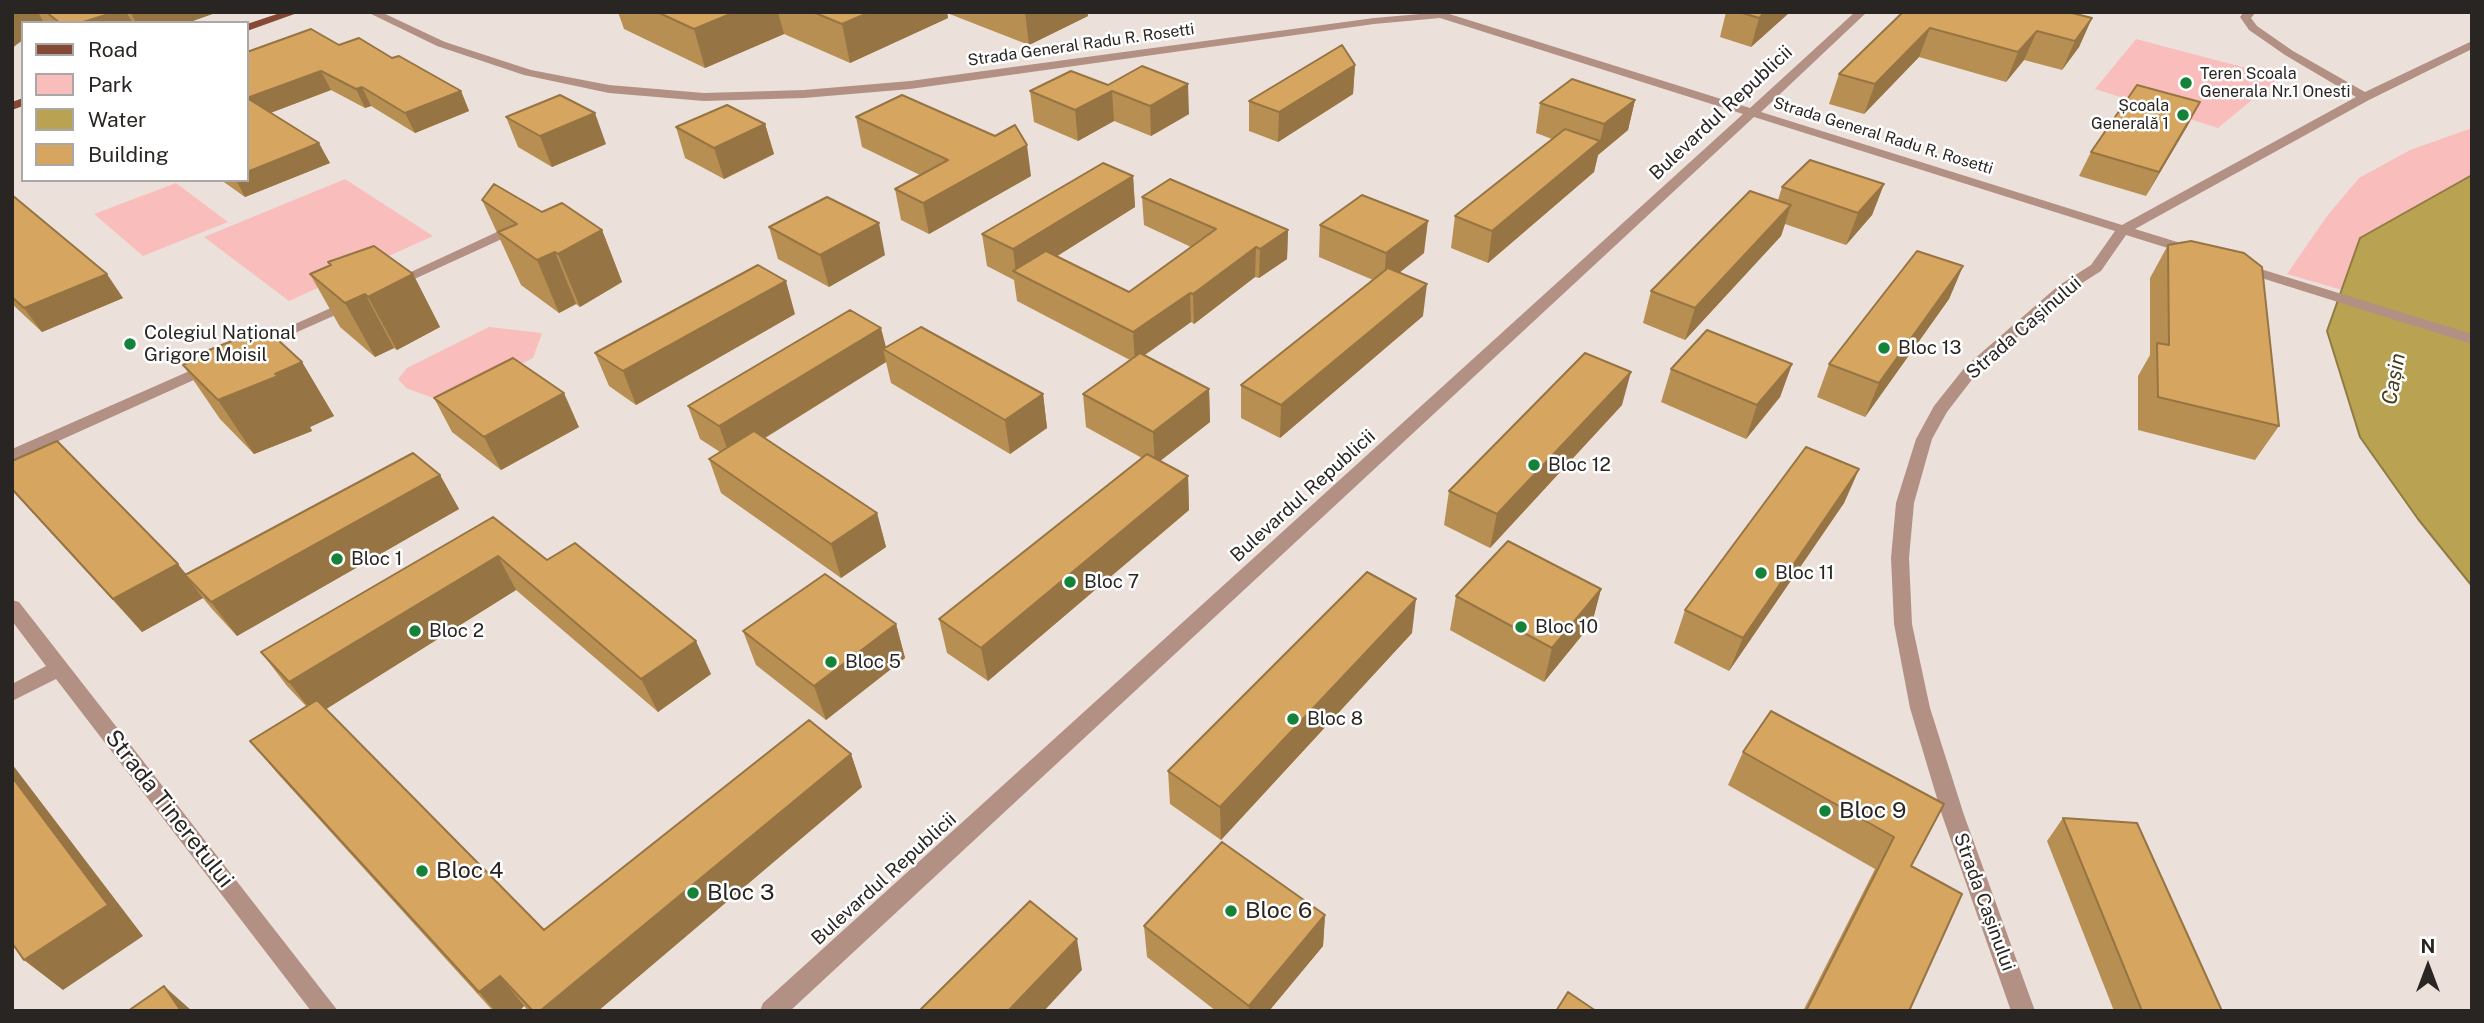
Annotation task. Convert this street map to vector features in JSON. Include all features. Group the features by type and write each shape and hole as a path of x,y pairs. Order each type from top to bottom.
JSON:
{"main road":[{"path":"248,28 295,12"}],"street":[{"name":"Strada General Radu R. Rosetti","path":"372,12 426,38 494,63 546,77 634,92 704,97 767,96 910,85 1374,20 1437,14 2204,255"},
{"name":"Bulevardul Republicii","path":"772,1011 1862,12"},
{"path":"2248,14 2250,25 2289,53 2365,97"},
{"name":"Strada Cașinului","path":"2023,1011 1953,815 1920,708 1903,624 1900,558 1905,503 1924,439 1941,410 1971,370 2063,289 2096,268 2123,230 2365,97 2472,44"},
{"path":"12,456 499,236"},
{"path":"2230,263 2472,339"},
{"name":"Strada Tineretului","path":"12,607 326,1011"},
{"path":"12,693 59,668"}],"green space":[{"name":"Teren Scoala Generala Nr.1 Onesti","path":"2136,39 2280,77 2218,128 2095,89"},
{"path":"2472,128 2472,175 2360,238 2342,290 2287,274 2327,216 2359,178 2410,150"},
{"path":"345,179 433,236 289,301 204,237"},
{"path":"176,183 228,222 143,256 94,214"},
{"path":"489,327 542,333 533,358 444,402 406,388 398,379 407,368"}],"water":[{"name":"Cașin","path":"2472,175 2472,586 2418,519 2360,437 2327,331 2360,238"}],"building":[{"path":"46,12 115,12 86,21 57,21"},
{"path":"657,12 735,12 694,29"},
{"path":"813,12 870,12 842,24"},
{"path":"1739,12 1765,12 1759,18"},
{"path":"1903,12 2068,12 2092,18 2075,41 2037,31 2018,52 1930,28 1875,84 1839,74"},
{"path":"311,29 339,45 359,38 392,58 399,56 461,91 405,113 362,87 356,89 321,71 248,98 248,52"},
{"path":"1342,45 1355,65 1279,112 1249,101"},
{"path":"1142,66 1188,84 1150,106 1112,91 1075,110 1030,91 1071,71 1108,85"},
{"path":"1572,79 1635,100 1604,124 1540,103"},
{"path":"2137,85 2200,102 2159,172 2091,152"},
{"path":"560,95 595,113 540,136 506,117"},
{"path":"902,95 995,136 1015,125 1027,145 923,203 895,189 948,160 856,117"},
{"path":"248,99 319,143 248,172"},
{"path":"727,105 765,124 714,148 676,127"},
{"path":"1565,129 1600,141 1492,231 1455,216"},
{"path":"1810,160 1884,184 1858,213 1782,187"},
{"path":"1103,163 1133,176 1013,249 982,234"},
{"path":"1170,179 1288,230 1260,249 1256,247 1193,294 1190,293 1133,332 1013,271 1046,251 1129,292 1216,229 1142,197"},
{"path":"494,184 542,212 562,203 602,230 558,254 555,252 537,260 498,232 517,224 482,200"},
{"path":"1750,191 1791,205 1695,308 1651,291"},
{"path":"12,195 107,274 24,308 12,297"},
{"path":"1362,195 1428,221 1386,253 1320,225"},
{"path":"827,197 879,223 820,255 769,227"},
{"path":"2191,241 2244,253 2262,267 2279,426 2158,397 2157,343 2169,345 2168,245"},
{"path":"374,246 413,274 368,297 365,294 345,303 310,274 331,265 328,262"},
{"name":"Bloc 13","path":"1917,251 1963,266 1879,383 1829,364"},
{"path":"758,265 786,281 623,371 595,353"},
{"path":"1388,268 1427,284 1281,405 1241,385"},
{"path":"850,310 881,328 719,426 688,406"},
{"path":"921,327 1043,394 1005,420 883,349"},
{"path":"265,328 302,362 275,374 278,376 218,400 183,365 207,354 204,352"},
{"path":"1707,330 1792,364 1757,405 1671,369"},
{"path":"1140,353 1209,389 1153,432 1083,394"},
{"path":"1585,353 1631,372 1497,514 1449,491"},
{"path":"513,358 564,393 484,437 434,398"},
{"path":"754,431 877,513 831,544 709,459"},
{"path":"57,441 178,564 113,599 12,489 12,461"},
{"name":"Bloc 11","path":"1806,447 1859,469 1743,638 1685,610"},
{"path":"413,453 440,475 211,602 185,575"},
{"path":"1147,454 1188,476 981,648 939,619"},
{"path":"493,517 547,560 575,543 696,641 641,679 498,556 289,682 261,652"},
{"path":"1508,541 1601,589 1552,648 1456,596"},
{"path":"1367,572 1416,599 1220,807 1168,771"},
{"path":"825,574 896,624 814,686 743,631"},
{"path":"317,700 544,930 809,720 851,754 540,1011 533,1011 500,976 479,992 250,741"},
{"path":"1771,711 1944,804 1911,866 1962,894 1909,1011 1806,1011 1894,837 1743,752"},
{"path":"12,777 108,905 24,960 12,943"},
{"path":"2063,818 2137,823 2222,1011 2142,1011"},
{"name":"Bloc 6","path":"1222,842 1325,915 1249,1006 1144,926"},
{"path":"1030,901 1077,939 1008,1011 919,1011"},
{"path":"164,986 181,1011 128,1011"},
{"path":"1568,992 1596,1011 1556,1011"}],"place":[{"name":"Teren Scoala Generala Nr.1 Onesti","path":"2186,83"},
{"name":"Școala Generală 1","path":"2183,115"},
{"name":"Colegiul Național Grigore Moisil","path":"130,344"},
{"name":"Bloc 13","path":"1884,348"},
{"name":"Bloc 12","path":"1534,465"},
{"name":"Bloc 1","path":"337,559"},
{"name":"Bloc 11","path":"1761,573"},
{"name":"Bloc 7","path":"1070,582"},
{"name":"Bloc 10","path":"1521,627"},
{"name":"Bloc 2","path":"415,631"},
{"name":"Bloc 5","path":"831,662"},
{"name":"Bloc 8","path":"1293,719"},
{"name":"Bloc 9","path":"1825,811"},
{"name":"Bloc 4","path":"422,871"},
{"name":"Bloc 3","path":"693,893"},
{"name":"Bloc 6","path":"1231,911"}]}
